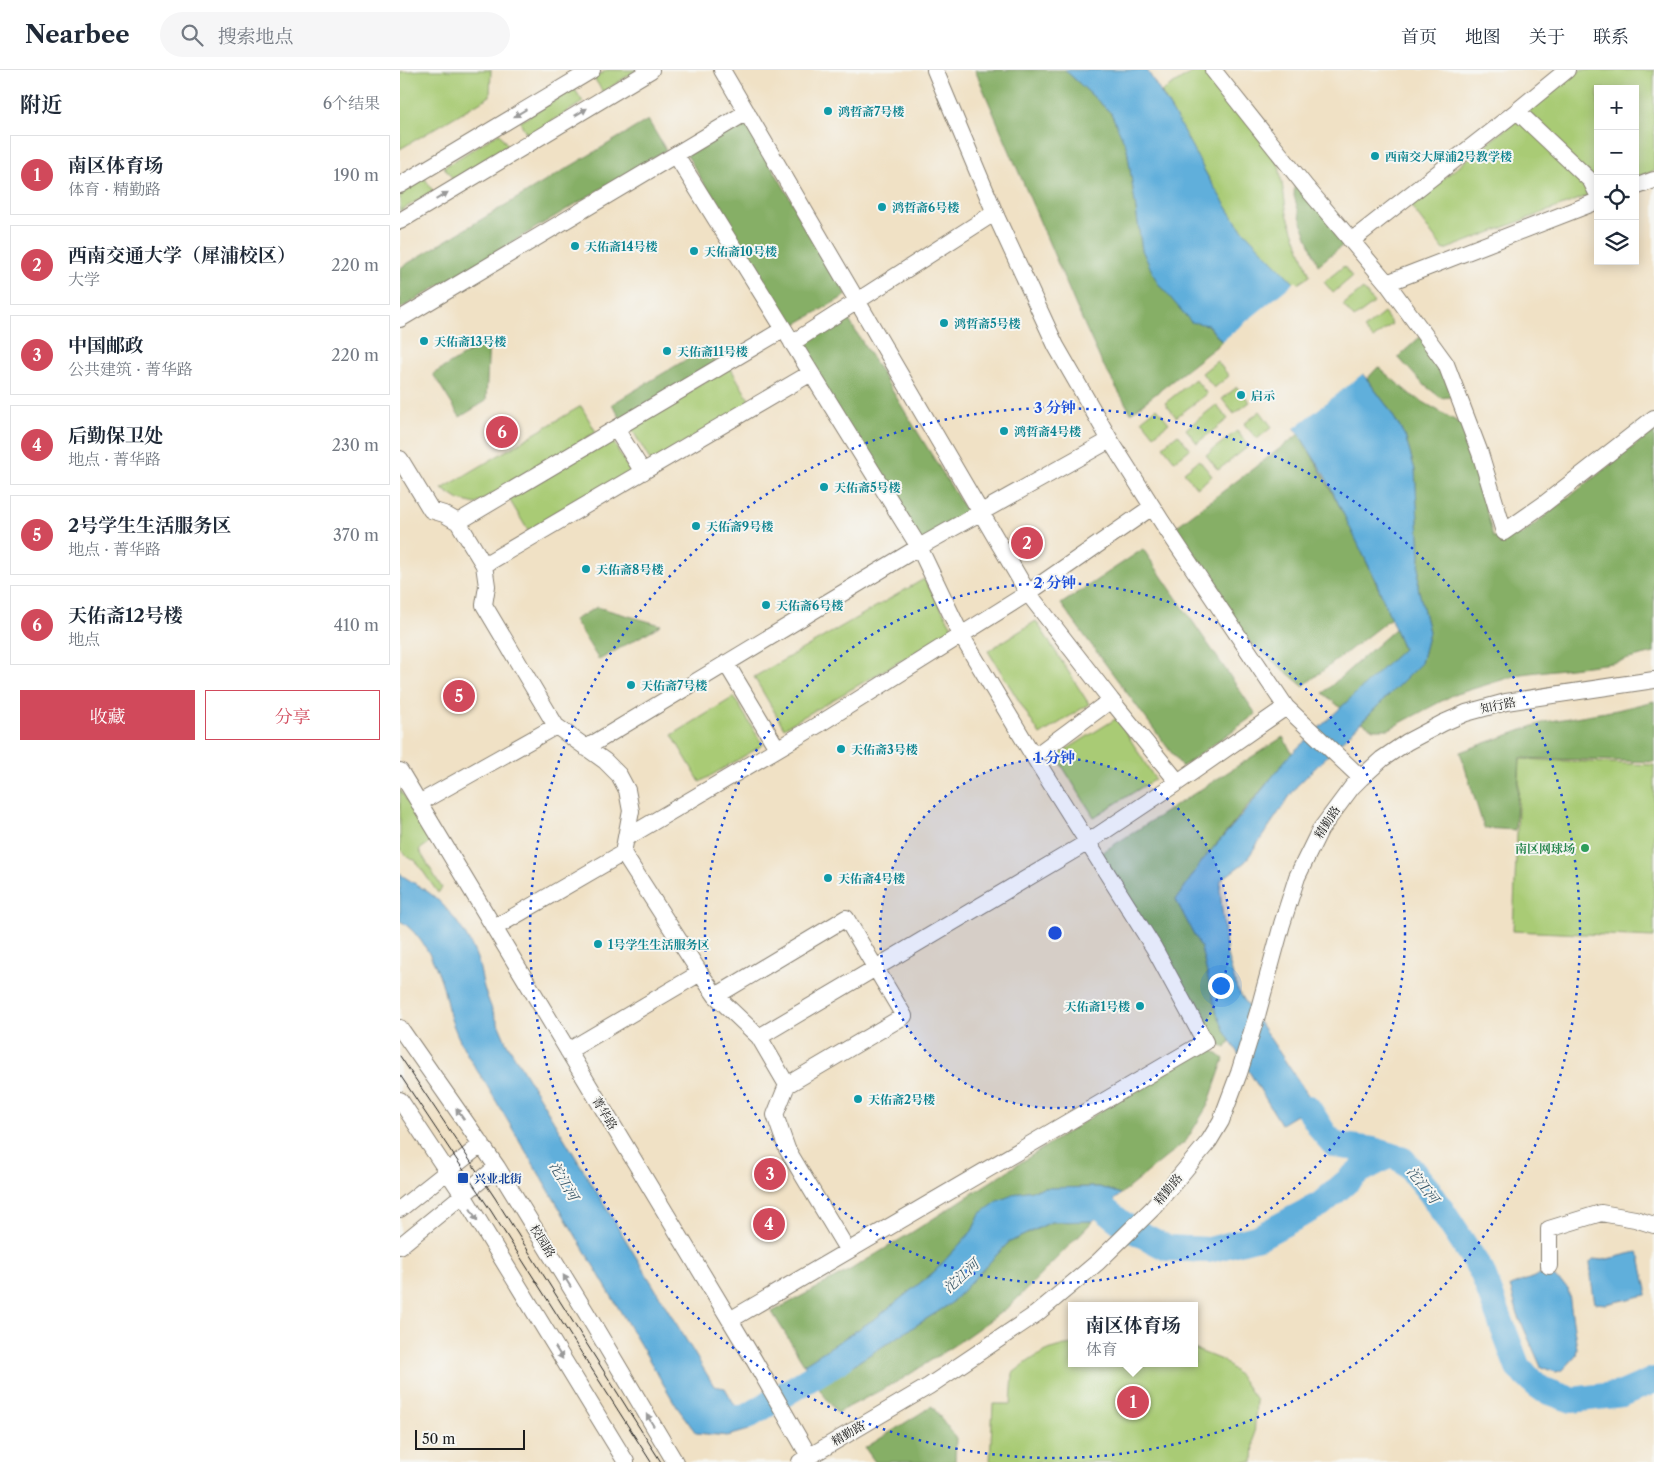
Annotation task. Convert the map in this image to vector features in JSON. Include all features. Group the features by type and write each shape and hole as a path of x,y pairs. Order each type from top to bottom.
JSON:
{"street":[{"path":"400,185 592,70"},
{"path":"400,221 651,70"},
{"path":"722,70 1028,593 1111,700 1178,782"},
{"path":"935,70 994,213 1056,346 1110,440 1152,507 1286,707 1361,778"},
{"path":"1213,70 1350,241 1387,283 1446,364 1480,453 1504,532 1544,504 1654,418"},
{"path":"1350,241 1568,70"},
{"path":"1517,111 1592,181 1594,186"},
{"path":"400,319 747,112"},
{"path":"676,154 919,547 961,635 1034,757 1154,948 1205,1042 730,1320"},
{"path":"1639,186 1654,180"},
{"path":"1387,283 1594,203"},
{"path":"458,522 616,429 857,301 994,213"},
{"path":"484,566 810,373"},
{"path":"616,429 643,472"},
{"path":"586,748 919,547 1110,440"},
{"path":"400,459 431,510 444,514 458,522 484,566 487,586 484,605 556,726 619,775 627,790 631,811 625,846 700,973 716,996 759,1037 787,1085"},
{"path":"494,928 777,748 821,723 1028,593 1152,507"},
{"path":"726,664 777,748"},
{"name":"知行路","path":"1361,778 1382,759 1407,742 1466,713 1506,702 1654,680"},
{"path":"1034,757 1111,700"},
{"path":"759,1037 1088,842 1286,707"},
{"path":"419,803 556,726"},
{"name":"菁华路","path":"400,771 754,1360 794,1430 805,1459"},
{"name":"精勤路","path":"805,1459 929,1386 1036,1314 1098,1262 1152,1208 1209,1141 1221,1121 1239,1073 1282,924 1300,871 1320,830 1361,778"},
{"path":"716,996 846,918 904,1016 787,1085 775,1116 788,1149 848,1250"},
{"path":"568,1051 700,973"},
{"name":"校园路","path":"400,1028 497,1167 675,1462"},
{"path":"400,1100 463,1195 626,1462"},
{"path":"400,1209 482,1144"},
{"path":"400,1246 497,1167"},
{"path":"1548,1266 1548,1229 1601,1213 1635,1219 1654,1226"}],"green space":[{"path":"421,70 491,70 490,96 400,149 400,72"},
{"path":"607,70 637,70 603,92 594,78"},
{"path":"975,70 1065,70 1111,113 1127,148 1142,250 1222,342 1131,413 1101,361"},
{"path":"1196,70 1208,70 1279,165 1287,214 1310,276 1296,285 1273,264 1238,224 1207,176 1161,92"},
{"path":"1580,70 1654,70 1654,171 1639,177 1639,85 1594,85 1594,194 1444,250 1410,205"},
{"path":"574,88 583,102 528,136 520,122"},
{"path":"648,120 666,150 400,309 400,268"},
{"path":"745,121 847,295 789,328 687,155"},
{"path":"499,133 508,146 453,180 444,167"},
{"path":"424,177 433,191 400,211 400,192"},
{"path":"1295,177 1347,242 1318,265 1294,196"},
{"path":"1344,266 1352,277 1333,293 1324,282"},
{"path":"1363,289 1374,303 1354,318 1343,305"},
{"path":"1384,313 1392,324 1373,339 1364,329"},
{"path":"847,317 968,514 919,543 798,347"},
{"path":"1420,337 1449,380 1450,397 1441,398 1422,383 1398,357"},
{"path":"489,340 486,401 460,417 433,374"},
{"path":"707,347 716,362 621,419 612,404"},
{"path":"1217,361 1229,376 1214,388 1202,373"},
{"path":"730,367 751,403 651,462 630,426"},
{"path":"1378,367 1411,395 1465,426 1493,537 1521,535 1654,430 1654,653 1612,663 1521,674 1453,695 1389,729 1373,729 1362,722 1421,663 1429,632 1418,587 1420,555 1415,470 1405,436 1387,406 1367,379"},
{"path":"1195,379 1207,394 1176,417 1165,403"},
{"path":"1237,387 1250,402 1234,414 1222,399"},
{"path":"1216,405 1228,419 1197,443 1186,429"},
{"path":"581,406 596,432 476,504 459,500 442,489"},
{"path":"1157,408 1169,423 1154,435 1142,420"},
{"path":"1260,411 1272,427 1257,439 1244,424"},
{"path":"1237,431 1249,446 1218,470 1206,455"},
{"path":"1178,434 1190,449 1175,461 1163,446"},
{"path":"1299,434 1349,524 1391,618 1303,686 1251,643 1173,529"},
{"path":"611,438 631,473 530,534 509,499"},
{"path":"1199,460 1212,476 1197,488 1184,472"},
{"path":"1143,549 1256,714 1182,767 1061,604"},
{"path":"924,579 954,630 784,728 754,677"},
{"path":"597,607 661,625 599,660 574,620"},
{"path":"1036,621 1089,704 1040,735 988,651"},
{"path":"1395,629 1403,650 1341,708 1323,693"},
{"path":"734,697 763,745 700,782 672,735"},
{"path":"1654,701 1654,762 1520,758 1515,830 1484,828 1460,752 1545,722 1617,710"},
{"path":"1117,718 1155,779 1094,817 1056,756"},
{"path":"1283,737 1292,753 1203,860 1176,900 1201,948 1216,1011 1230,1040 1226,1048 1209,1038 1101,853"},
{"name":"南区网球场","path":"1520,759 1654,765 1654,937 1513,931"},
{"path":"400,789 432,841 419,850 442,888 438,893 415,860 410,859 400,849"},
{"path":"1205,1044 1224,1059 1208,1105 1186,1141 1121,1194 1099,1187 1046,1188 1020,1192 980,1214 972,1231 934,1272 876,1318 804,1364 772,1312 850,1270 914,1231"},
{"path":"1093,1221 1010,1306 904,1378 837,1413 818,1387 950,1304 1008,1243 1051,1222"},
{"path":"1068,1344 1068,1367 1198,1367 1198,1351 1224,1361 1241,1378 1256,1400 1253,1462 990,1462 993,1404 1011,1404 1013,1373 1040,1354"},
{"path":"932,1406 956,1438 955,1462 875,1462 865,1448"}],"water":[{"path":"1065,70 1147,70 1178,121 1209,179 1239,226 1296,285 1387,406 1405,436 1415,470 1420,555 1418,587 1429,632 1421,663 1296,787 1245,862 1221,880 1220,891 1227,955 1237,989 1314,1104 1281,1124 1225,1032 1216,1011 1201,948 1176,900 1203,860 1248,808 1287,758 1403,649 1375,579 1325,476 1299,434 1208,325 1191,322 1157,282 1142,250 1127,148 1111,113"},
{"path":"400,874 438,900 466,936 475,952 485,991 506,1042 714,1386 725,1388 749,1430 728,1436 696,1433 677,1407 486,1084 468,1057 454,1027 442,983 431,957 414,932 400,921"},
{"path":"1099,1187 1121,1194 1093,1221 1051,1222 1008,1243 950,1304 818,1387 804,1364 876,1318 934,1272 972,1231 980,1214 998,1201 1020,1192 1046,1188"},
{"path":"1637,1252 1640,1257 1647,1290 1646,1295 1606,1304 1595,1303 1590,1262 1593,1259 1603,1260"},
{"path":"1545,1273 1553,1276 1568,1288 1577,1348 1576,1356 1563,1370 1556,1372 1541,1367 1518,1315 1510,1286"}],"pier":[{"path":"1296,281 1365,372 1292,430 1220,343"}],"waterway":[{"path":"1308,1108 1324,1133 1335,1145 1373,1150 1390,1155"},
{"name":"沱江河","path":"1071,1204 1100,1206 1127,1227 1167,1248 1209,1250 1259,1237 1321,1204 1358,1172 1390,1155 1403,1160 1430,1192 1482,1272 1518,1368 1541,1389 1572,1400 1622,1394 1654,1380"},
{"name":"沱江河","path":"707,1411 727,1418 747,1417 842,1359"}],"tram line":[{"path":"400,1056 495,1198 661,1462"},
{"path":"400,1075 491,1211 651,1462"}],"place":[{"name":"鸿哲斋7号楼","path":"828,111"},
{"name":"西南交大犀浦2号教学楼","path":"1375,156"},
{"name":"鸿哲斋6号楼","path":"882,207"},
{"name":"天佑斋14号楼","path":"575,246"},
{"name":"天佑斋10号楼","path":"694,251"},
{"name":"鸿哲斋5号楼","path":"944,323"},
{"name":"天佑斋13号楼","path":"424,341"},
{"name":"天佑斋11号楼","path":"667,351"},
{"name":"启示","path":"1241,395"},
{"name":"鸿哲斋4号楼","path":"1004,431"},
{"name":"天佑斋12号楼","path":"502,432"},
{"name":"天佑斋5号楼","path":"824,487"},
{"name":"天佑斋9号楼","path":"696,526"},
{"name":"西南交通大学（犀浦校区）","path":"1027,543"},
{"name":"天佑斋8号楼","path":"586,569"},
{"name":"天佑斋6号楼","path":"766,605"},
{"name":"天佑斋7号楼","path":"631,685"},
{"name":"2号学生生活服务区","path":"459,696"},
{"name":"天佑斋3号楼","path":"841,749"},
{"name":"南区网球场","path":"1585,848"},
{"name":"天佑斋4号楼","path":"828,878"},
{"name":"1号学生生活服务区","path":"598,944"},
{"name":"天佑斋1号楼","path":"1140,1006"},
{"name":"天佑斋2号楼","path":"858,1099"},
{"name":"中国邮政","path":"770,1174"},
{"name":"兴业北街","path":"463,1178"},
{"name":"后勤保卫处","path":"769,1224"},
{"name":"南区体育场","path":"1133,1402"}]}
